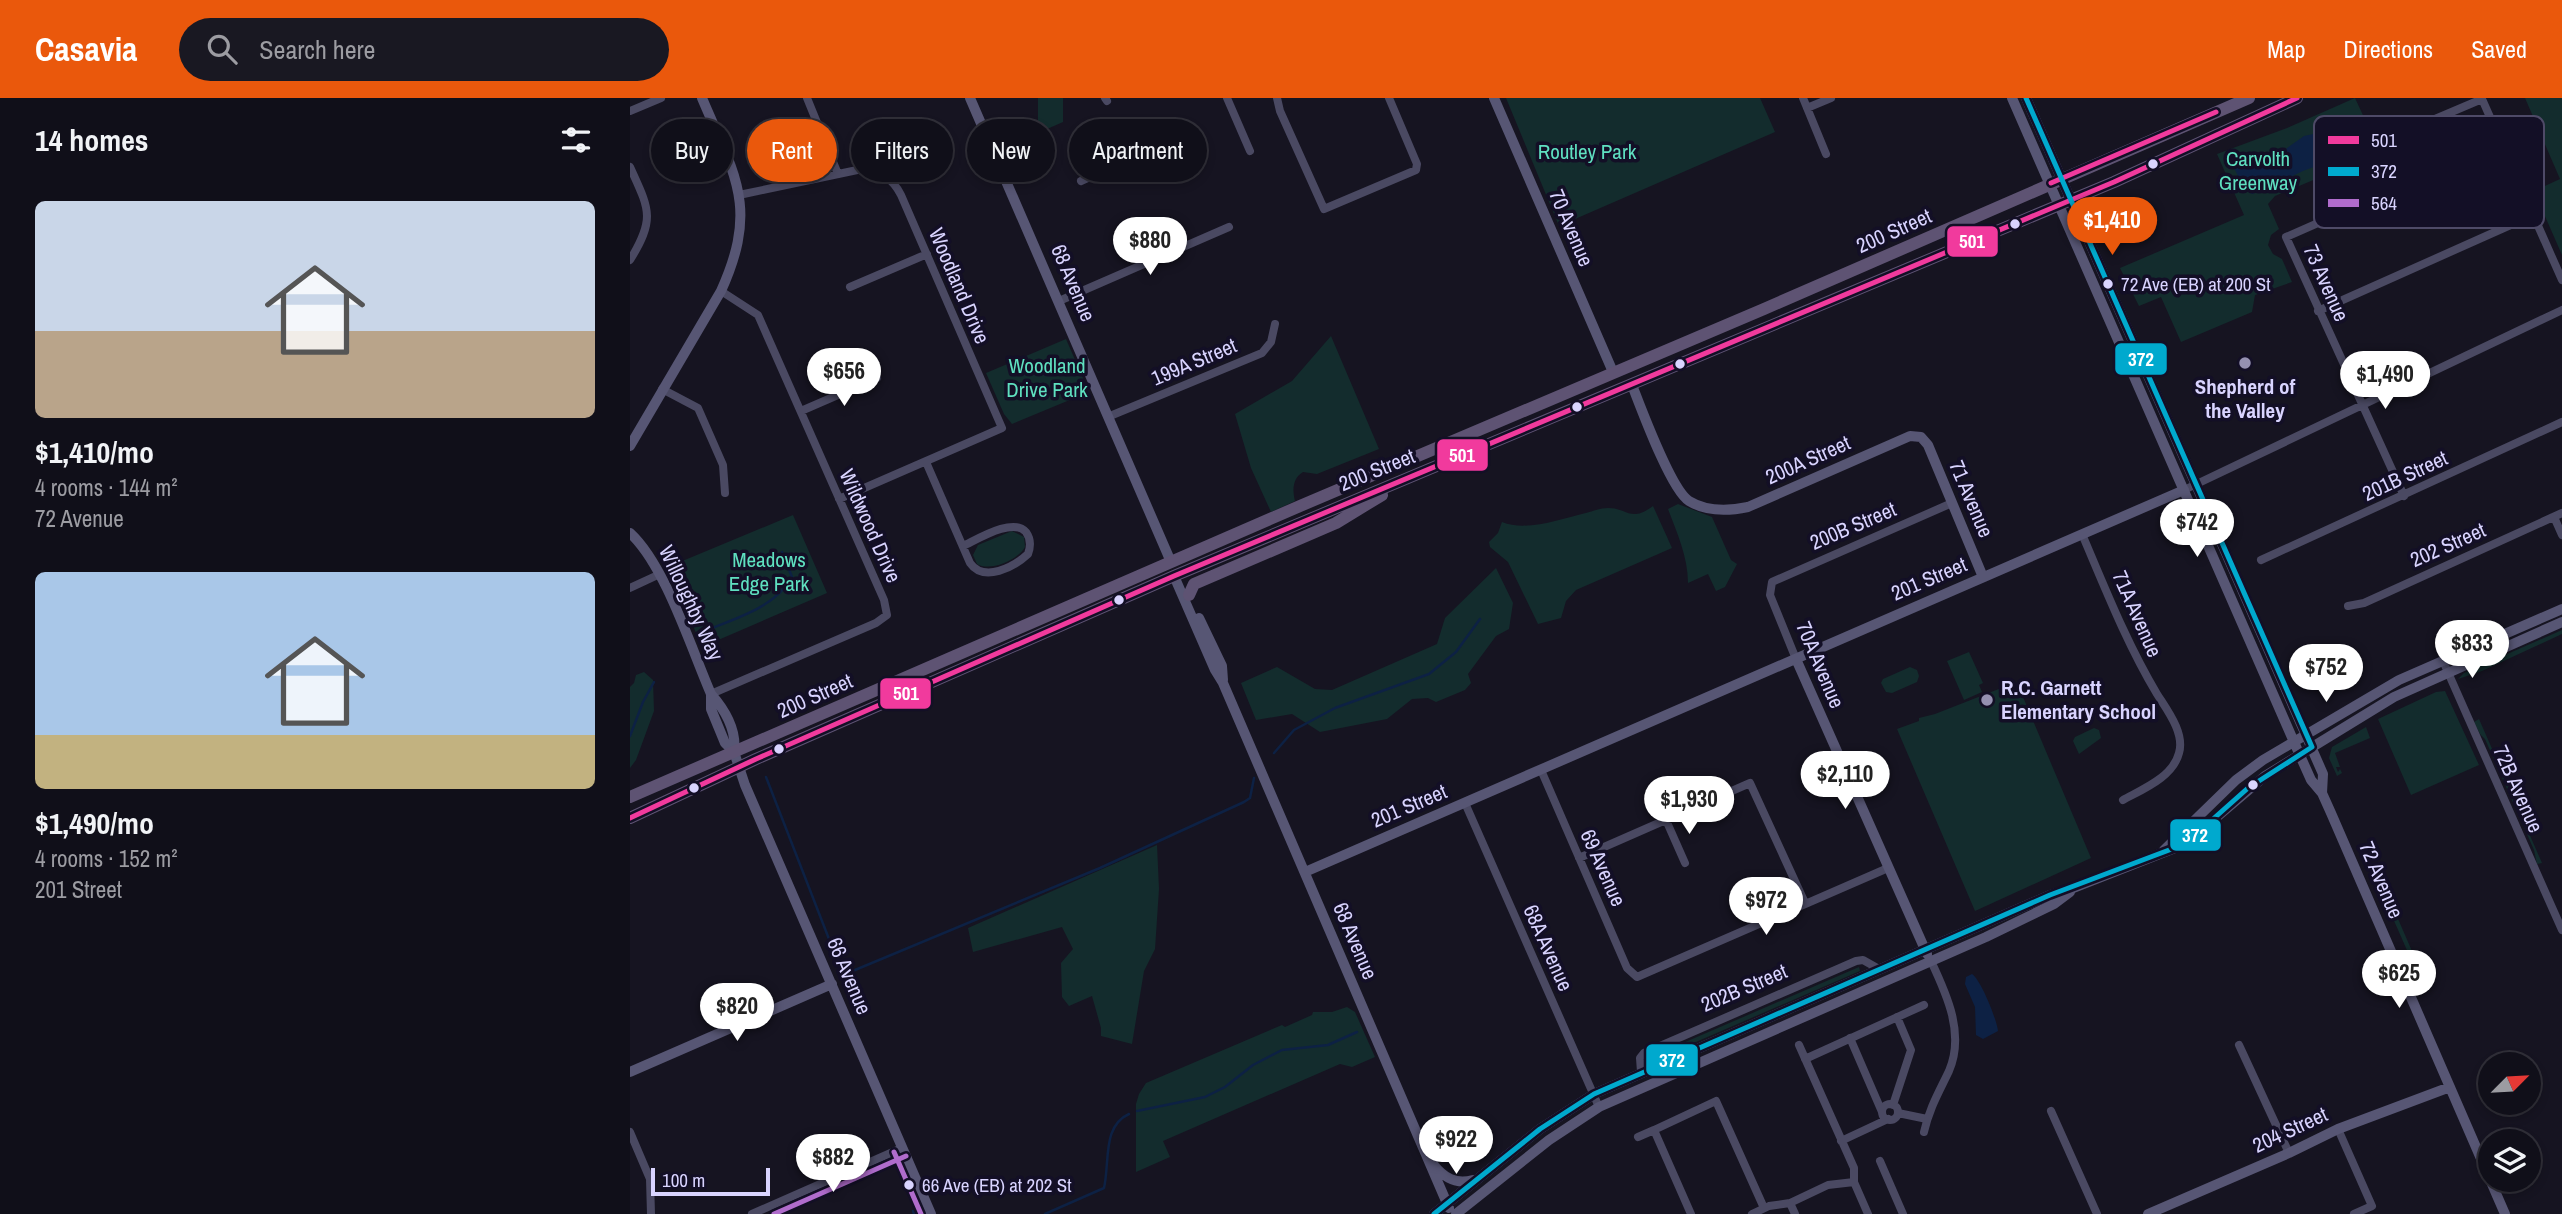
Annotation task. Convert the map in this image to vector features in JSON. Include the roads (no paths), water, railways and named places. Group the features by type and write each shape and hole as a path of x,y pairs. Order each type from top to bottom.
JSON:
{"main road":[{"name":"200 Street","path":"630,797 2249,98"},
{"name":"200 Street","path":"630,818 739,766 1174,576 2177,154 2297,98"},
{"path":"1591,402 1605,389 1613,372"},
{"path":"1189,595 1194,584 1336,523 1415,476"}],"street":[{"path":"630,111 661,98"},
{"path":"630,446 632,433 721,291 733,265 740,237 742,210 736,179 702,98"},
{"path":"807,98 838,174"},
{"name":"68 Avenue","path":"971,98 1171,562"},
{"path":"1227,98 1250,151"},
{"path":"1277,98 1280,111 1324,209 1416,170 1417,164 1389,98"},
{"name":"70 Avenue","path":"1494,98 1613,372"},
{"path":"1802,98 1826,154"},
{"path":"1807,108 1831,98"},
{"name":"72 Avenue","path":"2012,98 2055,181"},
{"name":"72 Avenue","path":"2026,98 2055,181 2184,490 2311,780 2322,793 2505,1214"},
{"path":"2482,99 2489,116"},
{"name":"73 Avenue","path":"2442,116 2482,99"},
{"path":"630,167 646,205 647,222 644,235 630,260"},
{"name":"Woodland Drive","path":"739,195 862,169 873,169 893,182 1002,428 839,499"},
{"name":"72 Avenue","path":"2064,202 2312,747 2323,774 2322,793"},
{"name":"73 Avenue","path":"2314,225 2286,237 2404,496"},
{"path":"1059,301 1229,227"},
{"path":"2318,311 2504,228"},
{"path":"2539,228 2562,280"},
{"path":"850,287 927,254"},
{"name":"Wildwood Drive","path":"710,694 876,623 887,615 884,600 758,315 721,291"},
{"name":"201 Street","path":"1305,872 2184,490 2562,310"},
{"name":"199A Street","path":"1110,416 1262,353 1271,342 1275,324"},
{"path":"801,411 877,378"},
{"name":"200A Street","path":"1632,385 1673,481 1688,500 1709,508 1729,511 1748,507 1910,436 1921,437"},
{"path":"662,389 698,408 723,465 724,493"},
{"name":"201B Street","path":"2261,560 2562,422"},
{"name":"71 Avenue","path":"1921,437 1928,445 1983,577"},
{"path":"926,462 963,546 978,572 987,573 1024,557 1029,551 1030,541 1022,528 1010,526 963,546"},
{"name":"200B Street","path":"1770,586 1784,575 1952,503"},
{"path":"2558,515 2562,536"},
{"name":"202 Street","path":"2348,606 2364,603 2558,515"},
{"name":"Willoughby Way","path":"630,533 644,547 660,574 710,694 722,706 736,738 734,751"},
{"name":"71A Avenue","path":"2082,534 2140,666 2169,714 2180,741 2179,754 2165,775 2123,800"},
{"path":"630,588 660,574"},
{"name":"68 Avenue","path":"1174,576 1452,1210"},
{"name":"70A Avenue","path":"1770,586 1772,601 1796,659 1925,950"},
{"name":"68 Avenue","path":"1189,595 1222,666 1223,683"},
{"name":"202B Street","path":"2162,852 2236,780 2306,734 2374,694 2562,609"},
{"name":"202B Street","path":"1452,1210 1485,1173 1540,1129 1594,1094 2050,895 2185,844 2248,789 2395,697 2562,622"},
{"name":"72B Avenue","path":"2443,661 2562,930"},
{"name":"66 Avenue","path":"734,751 931,1214"},
{"name":"69 Avenue","path":"1541,770 1628,968 1637,977 1805,903"},
{"path":"1579,858 1750,783 1805,903 1888,868"},
{"name":"68A Avenue","path":"1465,803 1599,1107"},
{"path":"1666,820 1685,863"},
{"name":"202B Street","path":"1452,1210 1599,1107 1931,961 2054,904 2073,888"},
{"path":"1924,1132 1953,1059 1955,1035 1950,1004 1925,950"},
{"name":"202B Street","path":"1641,1072 1640,1058 1644,1053 1856,961 1863,960 1879,969"},
{"path":"630,1072 832,984"},
{"path":"1805,1059 1924,1005"},
{"path":"1850,1038 1885,1116 1893,1119 1911,1050 1897,1017"},
{"path":"1799,1045 1854,1168 1854,1182 1868,1214"},
{"path":"2239,1045 2289,1153"},
{"name":"204 Street","path":"2148,1214 2338,1129 2450,1087"},
{"path":"1638,1137 1716,1101 1764,1208"},
{"path":"1885,1116 1886,1106 1927,1119"},
{"path":"2051,1111 2097,1214"},
{"path":"1842,1141 1885,1116"},
{"path":"2338,1129 2372,1206 2354,1214"},
{"path":"1654,1130 1691,1214"},
{"path":"630,1132 650,1179 651,1214"},
{"path":"752,1214 902,1148"},
{"path":"1426,1153 1436,1168 1454,1181 1471,1181 1485,1173"},
{"path":"1880,1161 1903,1214"},
{"path":"1752,1214 1764,1208 1790,1203 1828,1185 1854,1182"},
{"path":"1790,1203 1795,1214"},
{"path":"1434,1214 1452,1210"}],"water":[{"path":"2314,134 2314,167 2252,194 2244,188 2234,168 2237,164 2276,156 2304,136"},
{"path":"1972,974 1988,1001 1998,1031 1983,1039 1976,1035 1975,1007 1965,984 1966,977"}],"waterway":[{"path":"702,632 753,611 785,588 792,577 782,552"},
{"path":"1274,753 1294,730 1335,708 1429,674 1456,652 1480,619"},
{"path":"630,736 654,682"},
{"path":"766,777 843,975 1100,868 1244,802 1250,798 1254,778"},
{"path":"1137,1111 1205,1097 1225,1087 1253,1065 1282,1050 1328,1045 1357,1032"},
{"path":"1045,1214 1104,1188 1111,1136 1120,1120 1129,1114"}],"place":[{"name":"72 Ave (EB) at 200 St","path":"2108,284"},
{"name":"Shepherd of the Valley","path":"2245,363"},
{"name":"R.C. Garnett Elementary School","path":"1987,700"},
{"name":"66 Ave (EB) at 202 St","path":"909,1185"}],"park label":[{"name":"Routley Park","path":"1587,152"},
{"name":"Carvolth Greenway","path":"2258,171"},
{"name":"Woodland Drive Park","path":"1047,378"},
{"name":"Meadows Edge Park","path":"769,572"}]}
